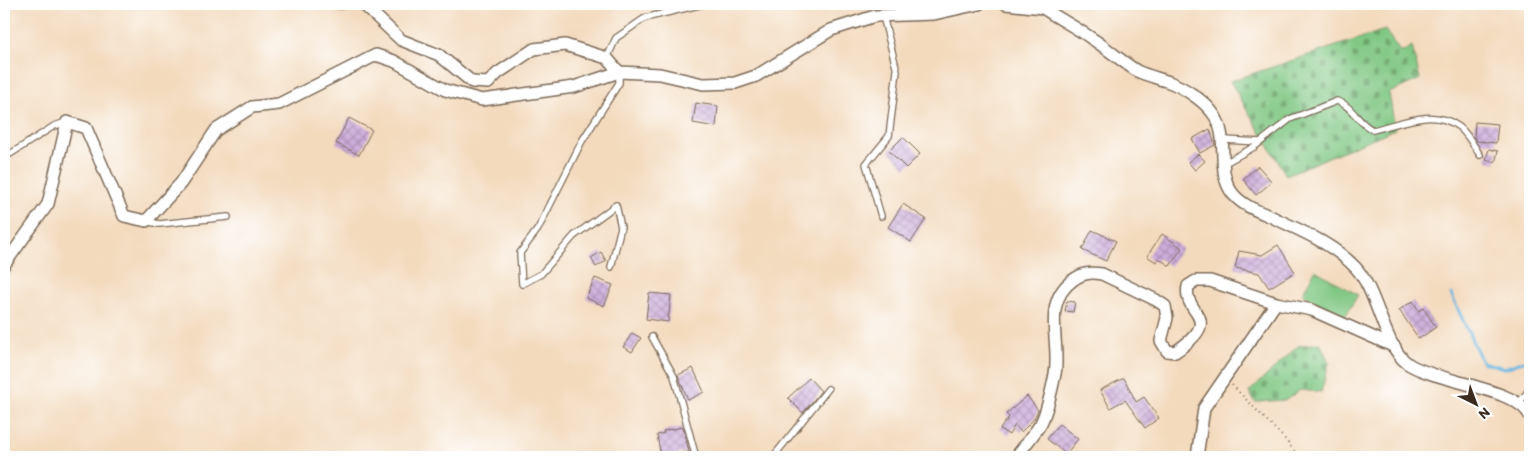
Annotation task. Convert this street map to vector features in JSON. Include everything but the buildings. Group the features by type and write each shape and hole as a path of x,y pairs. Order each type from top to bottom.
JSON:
{"street":[{"path":"363,4 401,40 439,55 472,82 488,83 498,73 534,50 565,45 607,58 619,72"},
{"path":"4,264 48,204 67,122 86,128 124,216 146,221 181,182 216,130 252,107 279,104 376,55 394,61 445,90 482,100 574,87 619,72 660,74 703,84 735,83 756,76 831,30 875,16 979,4"},
{"path":"1006,4 1042,6 1092,38 1136,70 1171,83 1201,101 1214,113 1224,140 1223,175 1233,194 1248,206 1328,244 1357,269 1368,286 1395,347 1407,362 1422,370 1480,387 1518,404 1530,416"},
{"path":"1016,457 1041,422 1053,382 1056,354 1054,309 1058,297 1068,284 1082,274 1092,272 1102,274 1156,300 1164,306 1167,318 1161,341 1167,351 1175,352 1198,331 1200,323 1198,314 1187,292 1188,286 1196,281 1210,281 1276,303 1312,310 1395,347"},
{"path":"1197,457 1204,408 1276,303"}],"lane":[{"path":"332,4 341,6 347,4"},
{"path":"607,58 616,38 645,18 703,4"},
{"path":"881,216 866,164 889,136 897,70 883,16"},
{"path":"611,267 621,227 616,206 574,236 541,274 522,284 520,253 538,229 582,141 619,83 619,72"},
{"path":"1224,164 1254,148 1290,119 1337,101 1350,110 1364,127 1373,130 1419,118 1442,119 1459,127 1480,155"},
{"path":"4,158 54,126 67,122"},
{"path":"1224,140 1260,142"},
{"path":"146,221 159,224 228,217"},
{"path":"652,337 674,376 695,454 692,457"},
{"path":"1518,404 1530,389"},
{"path":"772,457 828,390"}],"path":[{"path":"1225,378 1284,438 1299,457"}],"green space":[{"path":"1385,30 1401,53 1412,46 1420,79 1389,93 1395,129 1286,175 1230,81"},
{"path":"1315,270 1358,295 1344,318 1302,294"},
{"path":"1320,343 1329,363 1321,392 1300,390 1286,400 1255,402 1249,392 1298,346"}],"waterway":[{"path":"1451,294 1482,362 1505,368 1530,359"}]}
